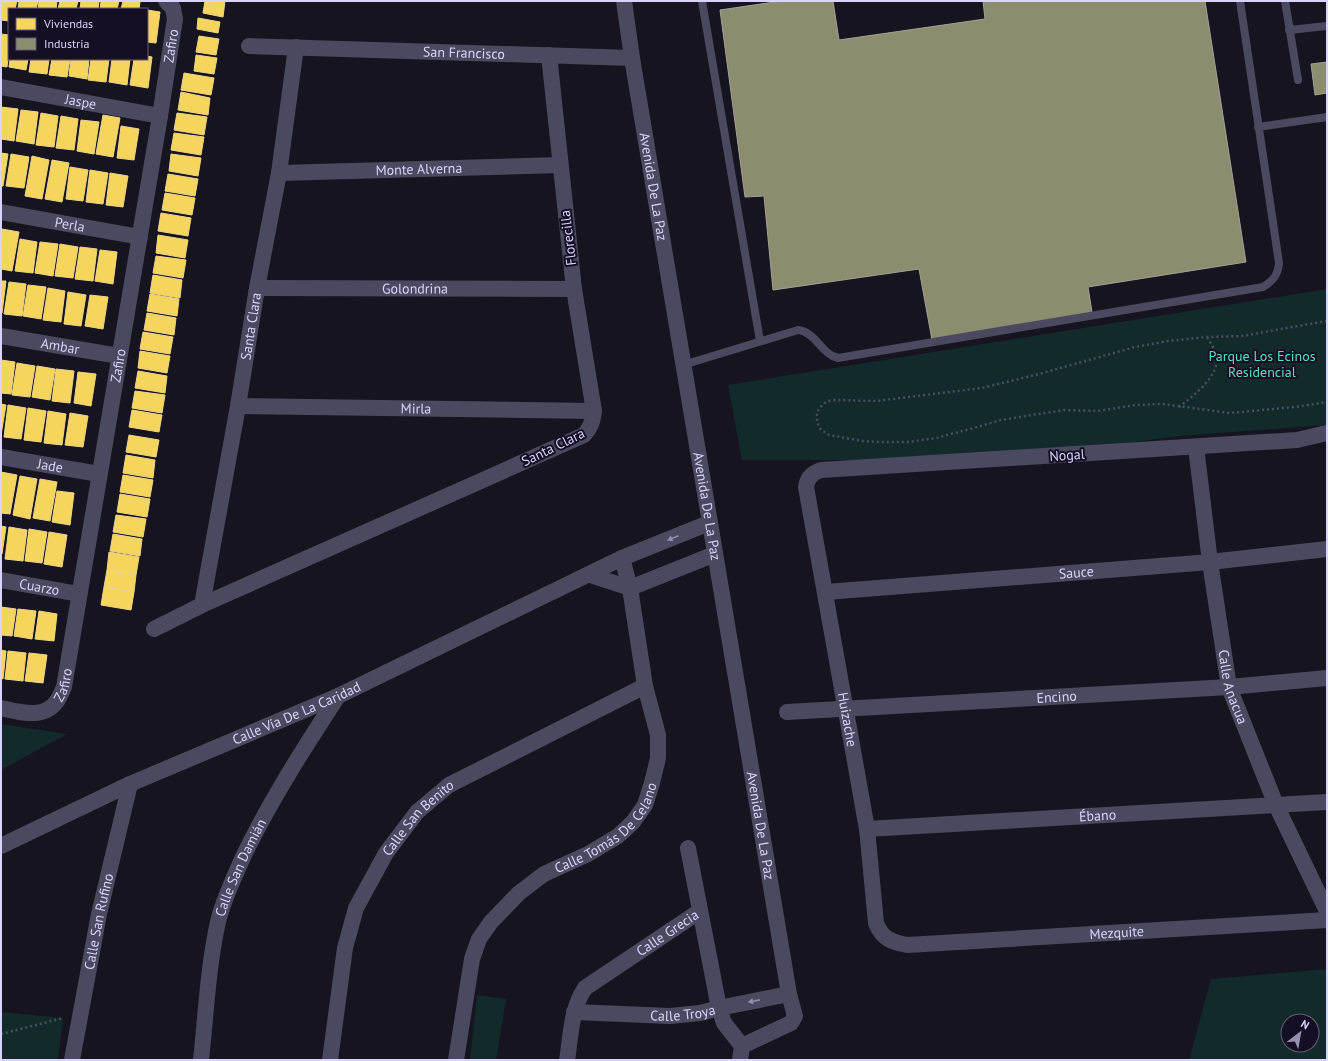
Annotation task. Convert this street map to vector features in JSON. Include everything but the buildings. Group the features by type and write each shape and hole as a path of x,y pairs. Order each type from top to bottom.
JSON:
{"street":[{"name":"Zafiro","path":"1,708 31,714 45,711 57,702 64,687 140,237 175,19 173,8 166,1"},
{"name":"Avenida De La Paz","path":"624,1 632,58 709,523 789,994 795,1016 791,1023 741,1053"},
{"name":"San Francisco","path":"249,46 296,46 632,58"},
{"name":"Santa Clara","path":"202,605 238,406 257,288 279,173 296,46"},
{"name":"Florecilla","path":"549,55 574,289 594,416"},
{"name":"Jaspe","path":"1,87 160,116"},
{"name":"Monte Alverna","path":"279,173 560,165"},
{"name":"Perla","path":"1,212 140,237"},
{"name":"Golondrina","path":"257,288 574,289"},
{"name":"Ambar","path":"1,336 119,356"},
{"name":"Mirla","path":"238,406 594,416"},
{"name":"Santa Clara","path":"154,629 202,605 584,435 590,429 594,416"},
{"name":"Nogal","path":"809,477 814,472 821,470 1297,440 1327,432"},
{"name":"Calle Anacua","path":"1196,447 1210,562 1229,687 1276,805 1327,910"},
{"name":"Jade","path":"1,457 99,474"},
{"name":"Huizache","path":"809,477 806,487 868,829 876,923 879,931 884,937 892,942 907,945"},
{"name":"Calle Vía De La Caridad","path":"1,846 130,784 338,696 590,575 622,558 709,523"},
{"name":"Sauce","path":"826,592 1210,562 1327,549"},
{"path":"590,575 630,588 715,554"},
{"name":"Calle Tomás De Celano","path":"456,1060 472,959 479,939 491,922 519,893 544,874 588,854 618,836 633,822 645,805 658,758 658,736 645,686 630,588 622,558"},
{"name":"Cuarzo","path":"1,580 79,594"},
{"name":"Encino","path":"787,712 1229,687 1327,678"},
{"name":"Calle San Benito","path":"330,1060 345,948 356,908 386,853 417,812 449,785 645,686"},
{"name":"Calle San Damián","path":"201,1060 212,958 218,921 232,882 256,832 291,770 338,696"},
{"name":"Calle San Rufino","path":"72,1060 99,914 130,784"},
{"name":"Ébano","path":"868,829 1327,802"},
{"path":"688,848 700,911"},
{"name":"Calle Grecia","path":"567,1060 574,1012 578,998 585,988 700,911 719,1008 724,1023 741,1053"},
{"name":"Mezquite","path":"907,945 1327,920"},
{"name":"Calle Troya","path":"574,1012 670,1016 700,1013 789,994"}],"lane":[{"path":"702,1 760,341"},
{"path":"683,364 798,330 804,331 813,337 828,355 838,358 1263,287 1270,283 1276,276 1279,264 1240,1"},
{"path":"1285,1 1298,80"},
{"path":"1290,30 1327,26"},
{"path":"1258,127 1327,117"}],"path":[{"path":"1327,321 1243,336 1207,337 1168,341 1135,347 1039,374 982,388 876,401 833,400 828,401 820,407 817,412 817,422 821,430 829,435 862,441 909,442 948,435 1001,420 1064,410 1098,411 1135,405 1163,404 1230,413 1296,407 1327,402"},
{"path":"1178,406 1204,386 1216,366 1216,354 1207,337"},
{"path":"1,1034 80,1014"}],"green space":[{"name":"Parque Los Ecinos Residencial","path":"1327,289 1327,425 1180,436 1088,448 919,460 742,460 728,385"},
{"path":"1,724 67,734 1,770"},
{"path":"1327,969 1327,1060 1189,1060 1211,979"},
{"path":"477,995 506,999 496,1060 470,1060"},
{"path":"1,1012 63,1018 58,1060 1,1060"}]}
